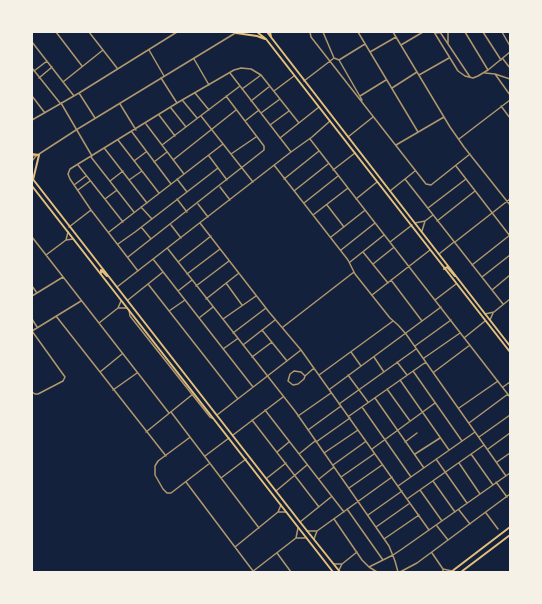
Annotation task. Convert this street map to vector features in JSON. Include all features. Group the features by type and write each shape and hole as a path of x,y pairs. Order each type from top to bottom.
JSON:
{"main road":[{"path":"237,32 259,36 266,40"},
{"path":"257,32 266,40 319,107 510,352"},
{"path":"267,32 510,346"},
{"path":"270,32 271,38"},
{"path":"32,155 39,155 33,179 307,531 340,571"},
{"path":"32,186 333,572"},
{"path":"386,193 392,198 395,197"},
{"path":"444,269 447,267 456,276"},
{"path":"102,275 102,270 110,278"},
{"path":"272,493 278,498 280,498 280,496"},
{"path":"451,572 510,527"},
{"path":"461,572 510,536"}],"street":[{"path":"56,32 82,66"},
{"path":"89,32 118,69"},
{"path":"32,120 79,93 176,32"},
{"path":"32,161 95,118 237,32"},
{"path":"310,32 311,38 330,60 395,146 428,186 470,154"},
{"path":"322,32 334,58 339,60 365,106"},
{"path":"358,32 418,132"},
{"path":"393,32 459,140 510,205"},
{"path":"401,45 423,32"},
{"path":"434,32 441,32 470,77"},
{"path":"434,32 460,73 470,77 476,77 484,73 510,52"},
{"path":"448,32 448,44"},
{"path":"465,32 488,70"},
{"path":"483,32 510,68"},
{"path":"502,32 510,46"},
{"path":"370,52 396,36"},
{"path":"32,42 74,96"},
{"path":"339,60 365,44"},
{"path":"149,49 164,76"},
{"path":"63,82 102,50"},
{"path":"304,81 334,58"},
{"path":"419,75 450,58"},
{"path":"193,59 209,85"},
{"path":"34,71 47,61"},
{"path":"40,78 52,67"},
{"path":"32,68 61,103 92,156 135,212"},
{"path":"138,271 91,210 74,185 69,177 68,172 70,169 146,124 177,103 238,69 252,69 261,75 299,123"},
{"path":"392,88 417,72"},
{"path":"230,73 291,152"},
{"path":"484,73 495,74 510,79"},
{"path":"495,74 510,95"},
{"path":"242,88 261,75"},
{"path":"274,91 294,76"},
{"path":"161,78 177,103"},
{"path":"360,96 386,80"},
{"path":"162,146 240,86"},
{"path":"251,101 270,86"},
{"path":"79,93 95,118"},
{"path":"195,93 209,110"},
{"path":"32,96 45,113"},
{"path":"128,257 264,150 264,146 226,96"},
{"path":"261,113 280,99"},
{"path":"459,140 510,100"},
{"path":"183,101 197,118"},
{"path":"120,103 136,130"},
{"path":"501,106 510,118"},
{"path":"280,138 319,107"},
{"path":"171,108 186,127"},
{"path":"173,160 237,110"},
{"path":"245,121 259,110"},
{"path":"270,125 289,111"},
{"path":"159,115 175,136"},
{"path":"201,116 253,182"},
{"path":"348,137 373,117"},
{"path":"395,146 444,117"},
{"path":"117,287 168,249 274,165 310,139 330,121"},
{"path":"146,124 184,174"},
{"path":"132,132 171,184"},
{"path":"231,154 256,136"},
{"path":"310,139 510,397"},
{"path":"118,140 159,193"},
{"path":"109,232 223,144"},
{"path":"105,148 147,203"},
{"path":"284,179 319,151"},
{"path":"134,162 146,152"},
{"path":"154,162 167,152"},
{"path":"333,170 355,153"},
{"path":"208,155 227,180"},
{"path":"294,191 328,164"},
{"path":"78,165 123,222"},
{"path":"274,165 350,262 354,272 424,358 506,476"},
{"path":"455,166 510,235 472,265"},
{"path":"118,244 218,168"},
{"path":"110,181 123,171"},
{"path":"130,180 142,171"},
{"path":"390,191 415,171"},
{"path":"74,185 86,176"},
{"path":"304,203 338,176"},
{"path":"177,179 187,192"},
{"path":"405,179 503,304"},
{"path":"428,208 466,179"},
{"path":"78,190 90,181"},
{"path":"356,199 377,182"},
{"path":"219,186 230,200"},
{"path":"313,215 348,188"},
{"path":"105,199 117,190"},
{"path":"437,221 475,191"},
{"path":"177,199 187,212"},
{"path":"440,254 510,199"},
{"path":"197,204 208,217"},
{"path":"327,204 344,227"},
{"path":"141,207 152,219"},
{"path":"69,227 91,210"},
{"path":"331,237 365,211"},
{"path":"415,223 424,221 433,215"},
{"path":"422,232 424,221"},
{"path":"200,223 275,320 301,350 429,530"},
{"path":"341,250 375,223"},
{"path":"171,224 181,238"},
{"path":"390,242 412,225"},
{"path":"142,227 151,238"},
{"path":"66,240 68,232"},
{"path":"350,262 384,235"},
{"path":"178,262 210,236"},
{"path":"32,237 169,413"},
{"path":"46,255 66,240 73,238"},
{"path":"373,264 394,248"},
{"path":"168,249 298,416 376,526 393,555 399,572 432,553 510,494"},
{"path":"187,274 220,249"},
{"path":"372,295 430,250"},
{"path":"363,252 388,283"},
{"path":"482,277 510,255"},
{"path":"153,259 253,387"},
{"path":"196,286 229,261"},
{"path":"128,300 163,272"},
{"path":"282,327 354,272"},
{"path":"206,299 239,273"},
{"path":"492,290 510,275"},
{"path":"32,296 63,277"},
{"path":"178,291 192,280"},
{"path":"391,280 422,321"},
{"path":"226,283 242,306"},
{"path":"148,284 238,399"},
{"path":"435,300 456,284"},
{"path":"32,286 37,293"},
{"path":"223,319 256,296"},
{"path":"99,323 118,308 121,299"},
{"path":"490,320 494,312 510,299"},
{"path":"169,311 185,300"},
{"path":"32,392 38,394 63,381 65,377 32,331 81,301"},
{"path":"199,318 213,307"},
{"path":"118,308 128,309 130,316 136,324 193,394 146,432"},
{"path":"233,333 266,308"},
{"path":"329,389 441,308"},
{"path":"485,314 494,312"},
{"path":"56,316 166,456"},
{"path":"32,319 38,328"},
{"path":"242,345 275,320"},
{"path":"414,346 451,320"},
{"path":"319,375 393,321"},
{"path":"464,338 485,321"},
{"path":"262,330 286,361"},
{"path":"424,358 460,333"},
{"path":"223,349 237,339"},
{"path":"252,357 272,342"},
{"path":"434,372 470,345"},
{"path":"339,404 417,349"},
{"path":"217,415 301,350"},
{"path":"351,352 361,366"},
{"path":"100,372 122,354"},
{"path":"374,357 384,372"},
{"path":"398,362 407,375"},
{"path":"299,454 368,402 426,362"},
{"path":"305,376 301,372 294,371 288,378 288,381 293,385 298,384 314,368"},
{"path":"413,371 462,441"},
{"path":"113,390 137,373"},
{"path":"348,375 368,402"},
{"path":"400,380 449,450"},
{"path":"459,408 498,381"},
{"path":"503,388 510,382"},
{"path":"387,389 410,421"},
{"path":"298,416 331,392"},
{"path":"469,423 508,394"},
{"path":"233,435 282,396"},
{"path":"374,398 424,468"},
{"path":"372,449 435,403"},
{"path":"308,430 341,406"},
{"path":"362,407 411,477"},
{"path":"265,410 344,512"},
{"path":"171,412 259,528"},
{"path":"479,437 510,415"},
{"path":"252,420 319,507"},
{"path":"324,454 358,430"},
{"path":"398,486 475,431"},
{"path":"406,442 417,433"},
{"path":"488,449 510,434"},
{"path":"190,437 156,463 154,471 160,486 168,494 172,493 210,463"},
{"path":"414,454 440,437"},
{"path":"205,457 229,438"},
{"path":"319,479 333,466 366,441"},
{"path":"277,452 290,442"},
{"path":"407,499 484,445"},
{"path":"341,477 374,453"},
{"path":"497,462 510,453"},
{"path":"471,454 493,485"},
{"path":"221,478 246,459"},
{"path":"436,459 467,503"},
{"path":"266,478 286,463"},
{"path":"458,463 480,494"},
{"path":"276,491 307,465"},
{"path":"349,488 383,465"},
{"path":"368,566 393,555 510,473"},
{"path":"314,539 317,531 392,477"},
{"path":"433,481 455,512"},
{"path":"186,482 252,572 296,538 306,538"},
{"path":"496,482 507,497"},
{"path":"420,490 442,521"},
{"path":"368,515 402,491"},
{"path":"300,522 332,497"},
{"path":"376,526 410,503"},
{"path":"234,547 278,512 280,504"},
{"path":"347,509 383,560"},
{"path":"459,509 470,524"},
{"path":"278,512 286,512"},
{"path":"486,513 498,529"},
{"path":"384,539 419,515"},
{"path":"334,519 368,566 377,572"},
{"path":"436,525 448,540"},
{"path":"296,538 298,528"},
{"path":"307,531 317,531"},
{"path":"340,571 342,564 357,552"},
{"path":"277,553 291,572"},
{"path":"432,553 443,569 443,572"},
{"path":"334,564 342,564"},
{"path":"443,569 451,572"}]}
